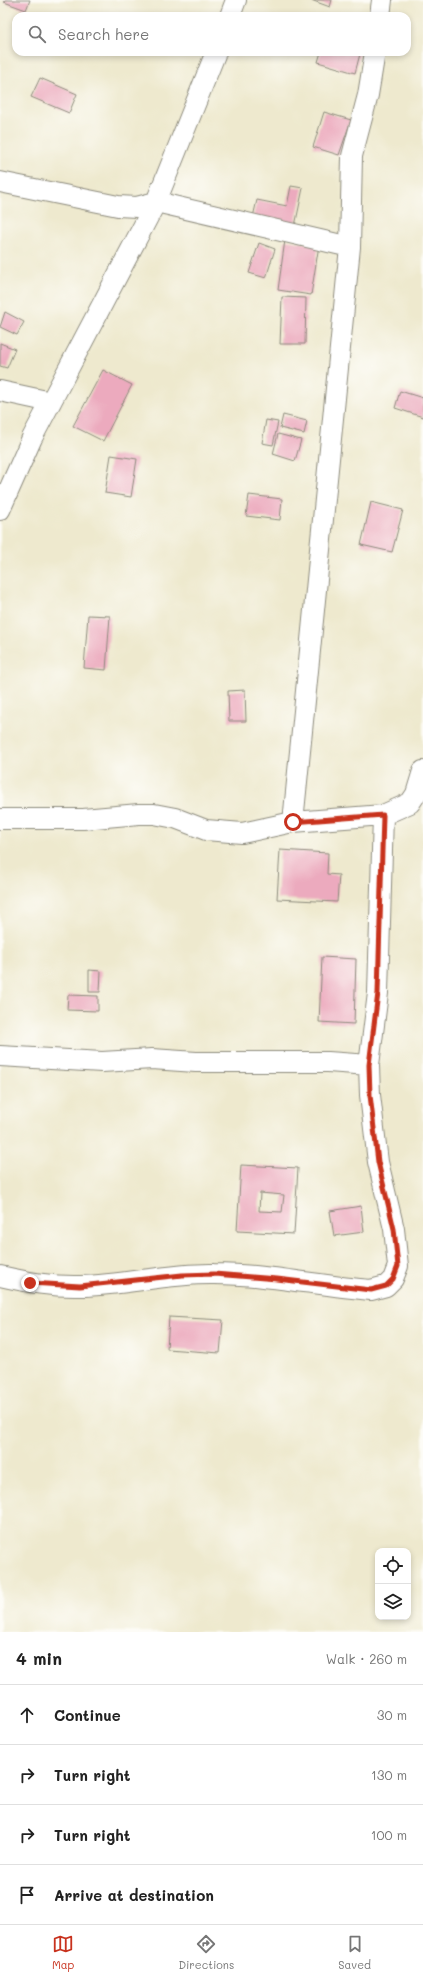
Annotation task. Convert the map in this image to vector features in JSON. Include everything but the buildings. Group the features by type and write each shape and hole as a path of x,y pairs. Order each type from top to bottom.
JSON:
{"street":[{"path":"232,12 236,0"},
{"path":"380,12 382,0"},
{"path":"0,510 32,438 156,202 214,56"},
{"path":"293,822 350,247 352,156 368,95 374,56"},
{"path":"0,182 118,206 137,207 156,202 350,247"},
{"path":"0,391 52,402"},
{"path":"0,819 83,819 154,814 176,818 206,830 232,833 293,822 383,815 416,806 416,794 423,771"},
{"path":"0,1276 58,1286 95,1286 182,1275 214,1274 277,1279 371,1290 386,1286 393,1279 398,1266 394,1229 378,1162 372,1114 369,1065 378,993 383,815"},
{"path":"0,1056 102,1062 152,1059 196,1062 328,1062 369,1065"}],"route":[{"path":"30,1283 58,1286 95,1286 182,1275 214,1274 246,1275 335,1287 377,1290 386,1286 393,1279 398,1266 394,1229 378,1162 370,1095 369,1065 378,993 383,815 293,822"}]}
